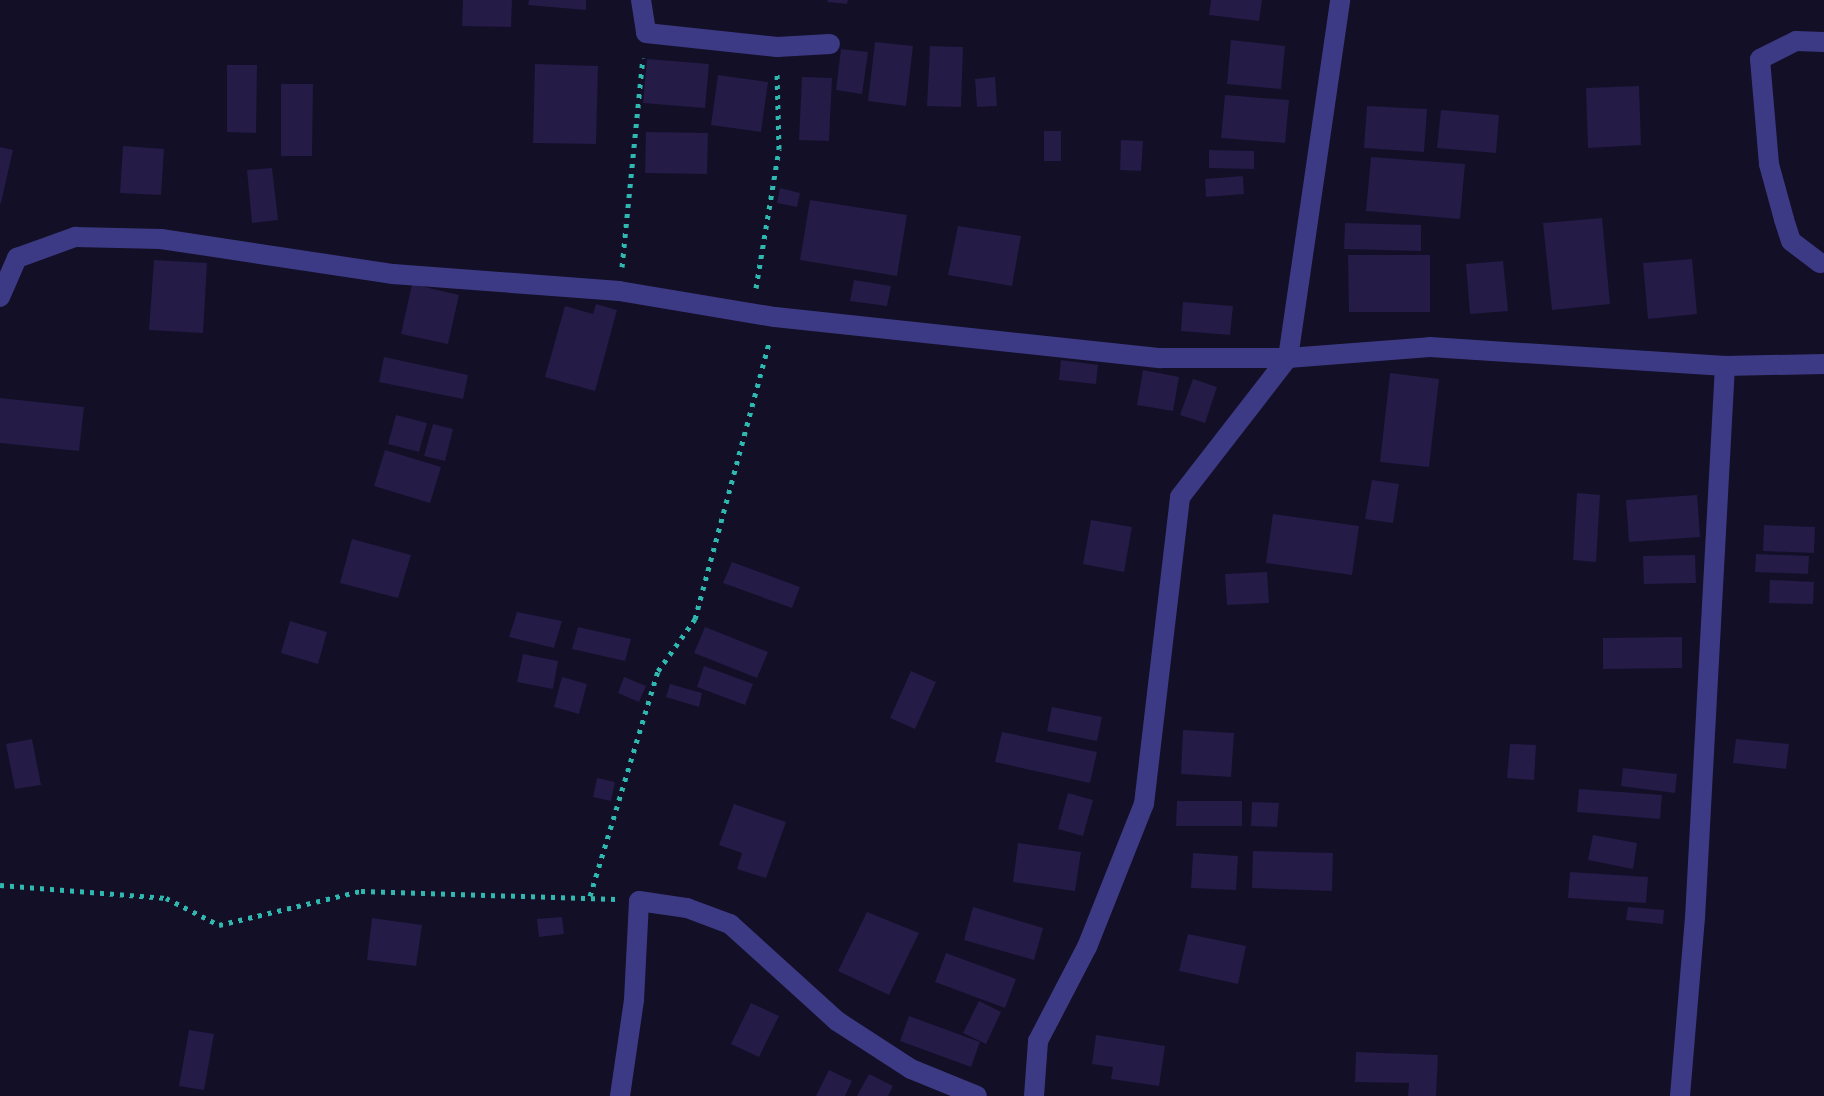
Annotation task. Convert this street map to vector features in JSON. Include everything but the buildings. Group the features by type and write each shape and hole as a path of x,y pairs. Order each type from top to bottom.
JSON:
{"street":[{"path":"641,0 646,33 777,47 830,44"},
{"path":"1034,1096 1038,1041 1087,947 1144,804 1180,497 1288,358 1340,0"},
{"path":"1820,263 1791,241 1784,219 1769,164 1760,59 1796,41 1824,42"},
{"path":"0,297 17,258 75,237 161,239 393,274 619,291 775,317 1161,358 1288,358 1430,347 1725,366 1824,364"},
{"path":"1680,1096 1696,903 1725,366"},
{"path":"620,1096 634,1000 639,901 687,908 730,924 837,1021 911,1069 977,1096"}],"path":[{"path":"619,291 646,33"},
{"path":"752,313 779,149 777,47"},
{"path":"590,896 658,671 695,619 775,317"},
{"path":"0,885 166,898 219,925 361,891 590,896 639,901"}]}
